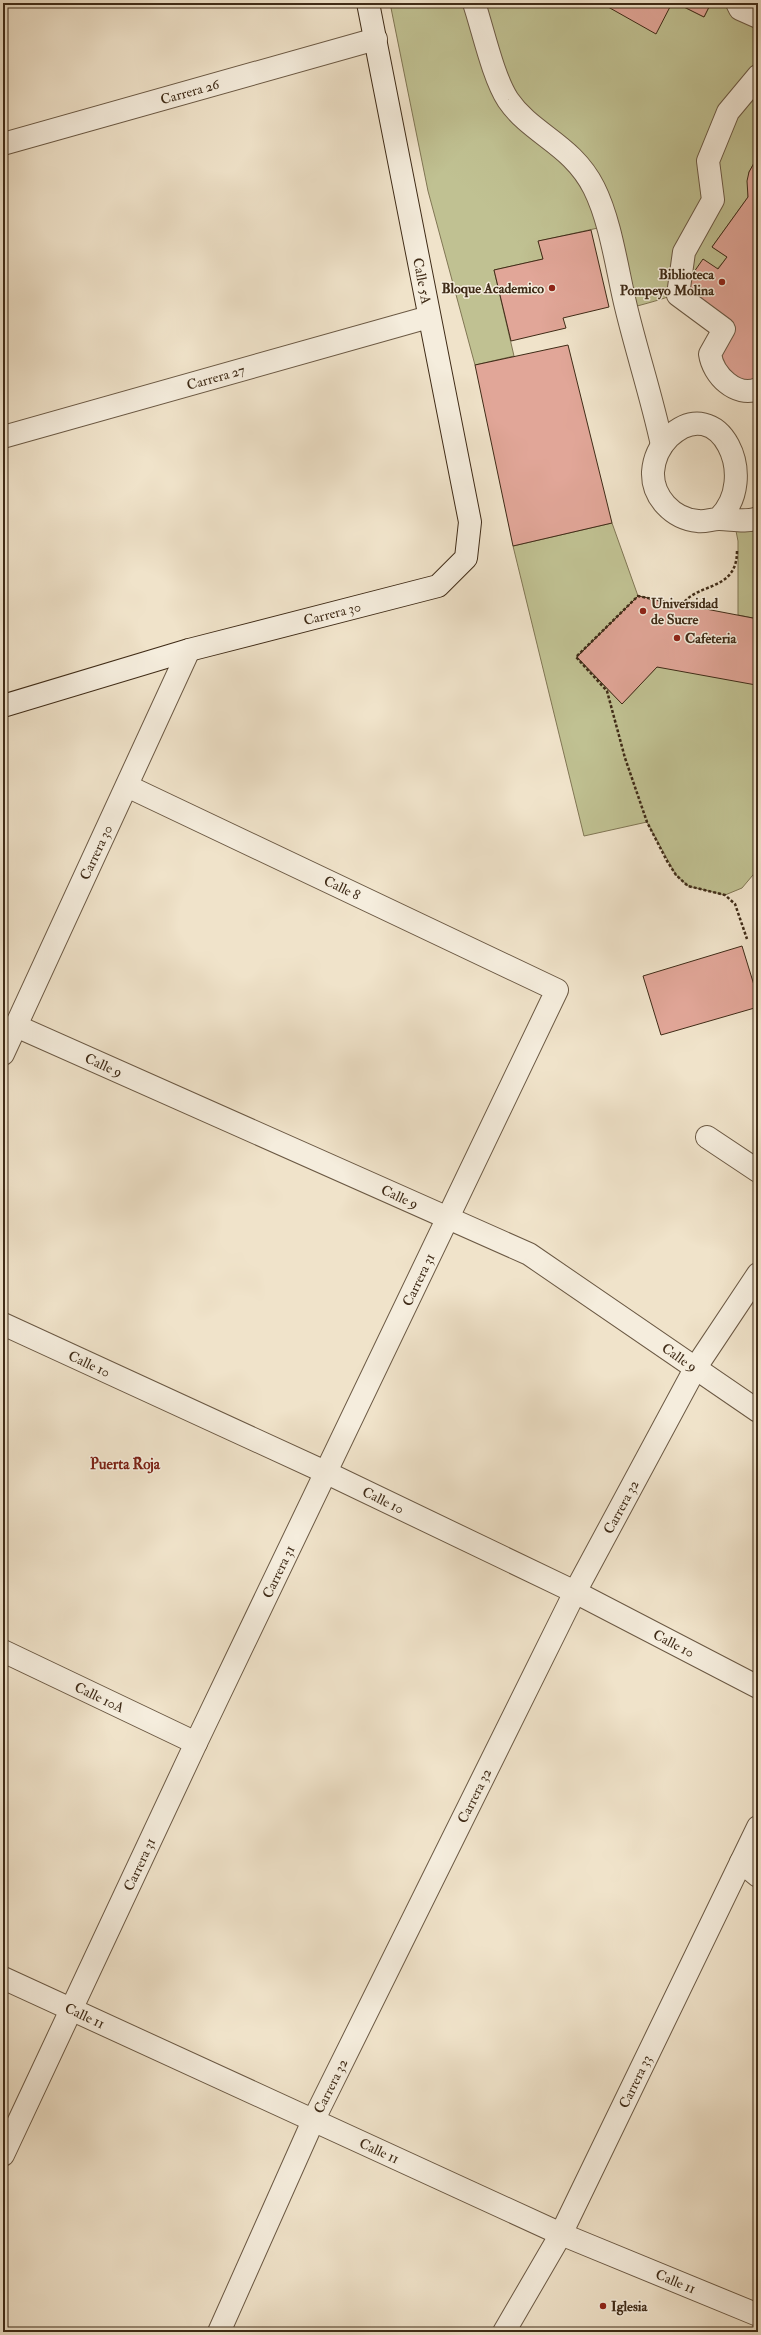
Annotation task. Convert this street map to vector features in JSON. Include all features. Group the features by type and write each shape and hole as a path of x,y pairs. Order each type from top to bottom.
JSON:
{"street":[{"name":"Calle 5A","path":"368,3 428,317 470,522 466,558"},
{"path":"474,3 497,74 508,100 523,117 568,152 584,169 595,189 607,226 628,316 654,406 662,445"},
{"path":"737,3 740,9 758,17"},
{"name":"Carrera 26","path":"3,144 376,39"},
{"path":"758,76 728,112 708,161 713,200 684,252 678,295 724,329 710,354 718,375 739,390 751,392 758,389"},
{"name":"Carrera 27","path":"3,437 428,317"},
{"path":"726,520 745,495 750,472 744,448 726,431 715,426 691,425 680,430 662,445 656,455 653,477 655,488 666,507 675,514 696,521 726,520 758,518"},
{"name":"Carrera 30","path":"3,706 189,650 438,586 466,558"},
{"name":"Carrera 30","path":"3,1054 189,650"},
{"name":"Calle 8","path":"127,786 557,990"},
{"name":"Carrera 31","path":"3,2155 196,1743 557,990"},
{"name":"Calle 9","path":"16,1026 530,1254 758,1411"},
{"path":"706,1137 758,1171"},
{"name":"Carrera 32","path":"219,2332 312,2121 575,1592 696,1367 758,1274"},
{"name":"Calle 10","path":"3,1324 325,1472 575,1592 758,1687"},
{"name":"Calle 10A","path":"3,1651 196,1743"},
{"name":"Carrera 33","path":"504,2332 561,2234 758,1827"},
{"path":"741,1862 758,1876"},
{"name":"Calle 11","path":"3,1978 561,2234 758,2315"}],"path":[{"path":"726,520 738,541 737,560 732,571 722,582 687,597 682,605 638,596 576,657 607,691 625,758 647,822 667,861 676,875 688,886 725,894 735,904 742,919 747,939"}],"green space":[{"path":"390,3 676,3 704,17 711,3 735,3 758,19 758,156 749,172 748,197 712,247 727,257 707,278 682,292 626,309 607,226 539,241 543,259 494,270 514,356 475,365 428,191"},
{"path":"758,518 758,619 738,615 738,541 734,521"},
{"path":"612,523 638,596 576,657 622,704 657,667 758,669 758,869 742,888 725,895 688,886 676,875 647,822 584,836 513,546"}],"building":[{"path":"601,3 672,3 656,34"},
{"path":"676,3 711,3 704,17"},
{"name":"Biblioteca Pompeyo Molina","path":"758,156 758,389 718,375 718,337 678,295 703,259 718,269 727,257 712,247 748,197 747,181 749,172"},
{"name":"Bloque Academico","path":"591,230 609,307 563,318 566,328 511,341 494,270 543,259 538,241"},
{"path":"568,345 612,523 513,546 475,365"},
{"name":"Cafeteria","path":"638,596 758,619 758,672 756,685 657,667 622,704 577,657"},
{"path":"742,946 758,998 758,1007 661,1035 643,976"}],"place":[{"name":"Biblioteca Pompeyo Molina","path":"722,282"},
{"name":"Bloque Academico","path":"552,288"},
{"name":"Universidad de Sucre","path":"643,611"},
{"name":"Cafeteria","path":"677,638"},
{"name":"Iglesia","path":"603,2306"}],"district":[{"name":"Puerta Roja","path":"125,1464"}]}
